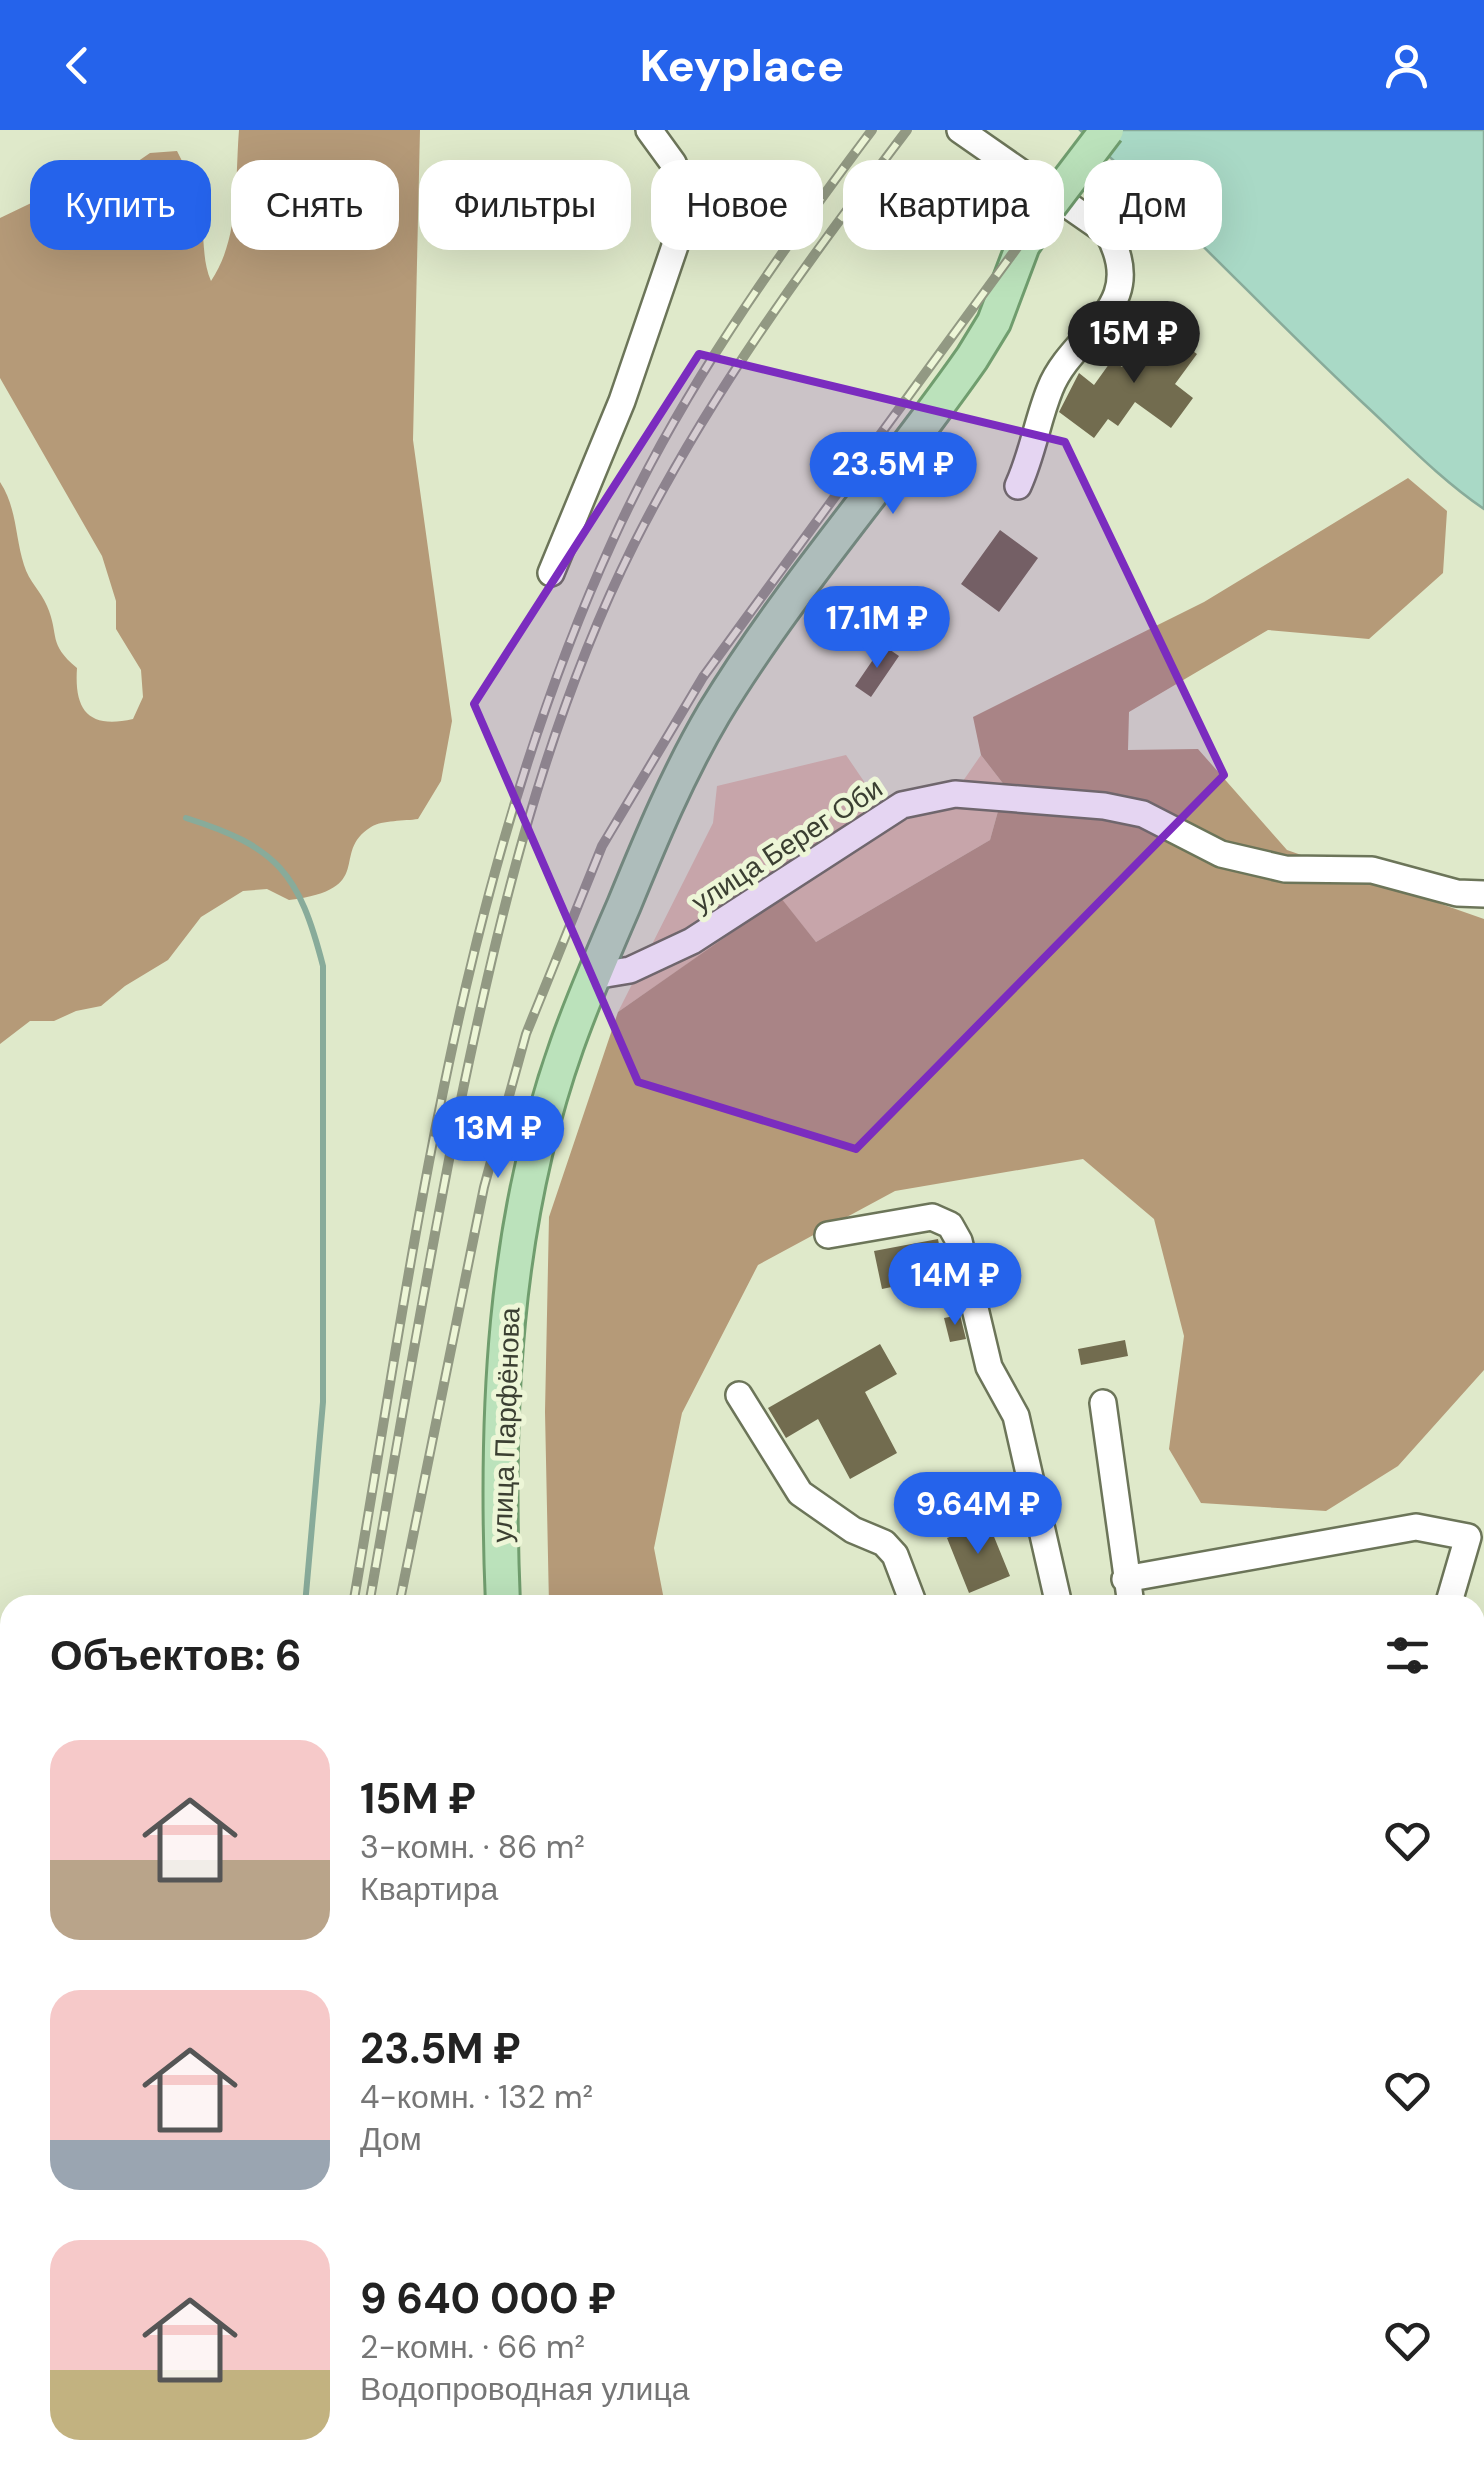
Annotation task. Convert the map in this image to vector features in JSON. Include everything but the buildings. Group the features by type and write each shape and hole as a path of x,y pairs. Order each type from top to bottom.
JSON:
{"main road":[{"name":"улица Парфёнова","path":"503,1595 499,1451 502,1361 513,1270 543,1128 566,1048 594,976 671,792 750,658 972,358 994,322 1022,245 1106,130"}],"street":[{"path":"551,573 622,401 678,238 684,189 673,163 649,130"},
{"path":"960,130 1108,233 1119,252 1118,292 1110,311 1050,387 1036,448 1018,486"},
{"name":"улица Берег Оби","path":"594,976 630,970 692,942 902,805 955,794 1104,806 1143,814 1221,854 1284,868 1372,870 1457,892 1484,894"},
{"path":"828,1235 932,1217 950,1225 959,1241 990,1367 1016,1416 1057,1595"},
{"path":"740,1395 800,1492 853,1530 884,1544 895,1556 910,1595"},
{"path":"1103,1403 1128,1595"},
{"path":"1125,1579 1416,1527 1468,1537 1447,1595"}],"highlighted area":[{"path":"699,354 1065,442 1224,775 856,1149 638,1082 474,704"}],"shaded area":[{"path":"239,130 420,130 413,440 452,721 441,781 418,819 376,825 359,837 343,879 333,888 289,900 267,889 243,891 201,917 168,960 101,1006 54,1021 30,1021 0,1044 0,482 13,512 26,571 47,606 61,652 77,668 82,706 95,719 133,719 143,697 141,670 116,629 116,601 102,556 0,378 0,218 30,204 30,250 204,250 211,281 231,232 231,250 399,250 399,160 237,160"},
{"path":"1080,130 1484,130 1484,509 1407,444 1206,250 1222,250 1222,160 1112,160"},
{"path":"177,151 181,160 140,160 150,153"},
{"path":"1408,478 1447,511 1443,573 1369,639 1268,630 1129,712 1128,750 1198,749 1287,850 1484,919 1484,1370 1398,1466 1326,1511 1201,1503 1169,1449 1184,1336 1154,1219 1083,1159 895,1191 758,1265 682,1413 654,1548 663,1595 549,1595 545,1412 549,1217 618,1012 781,898 816,942 990,840 1005,786 981,755 973,717 1204,602"},
{"path":"846,755 893,824 945,807 981,755 1005,786 990,840 816,942 781,899 618,1012 713,823 717,786"}],"waterway":[{"path":"186,818 243,840 280,868 304,908 323,966 323,1402 306,1595"}],"railway":[{"path":"355,1595 422,1198 449,1063 480,929 517,797 560,667 613,540 668,432 765,277 872,130"},
{"path":"371,1595 474,1036 528,820 575,680 634,544 694,435 796,280 907,130"},
{"path":"401,1595 484,1187 526,1034 602,846 703,677 1103,130"}]}
